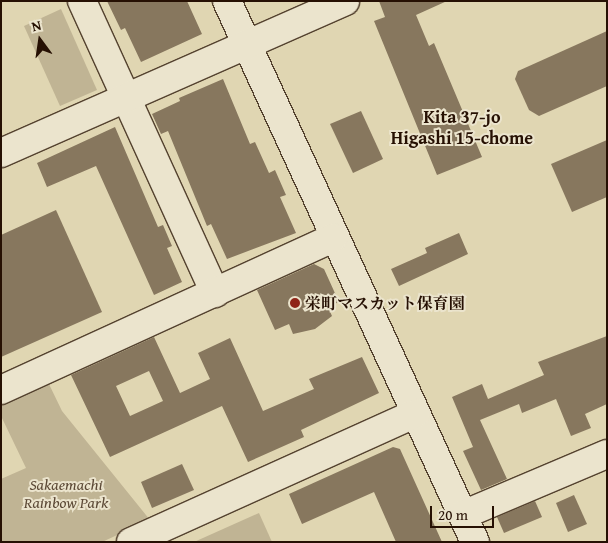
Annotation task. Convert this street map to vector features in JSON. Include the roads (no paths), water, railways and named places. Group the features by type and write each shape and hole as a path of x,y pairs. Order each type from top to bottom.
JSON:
{"street":[{"path":"82,1 215,293"},
{"path":"227,1 333,238 475,542"},
{"path":"1,153 127,99 345,1"},
{"path":"1,390 333,238"},
{"path":"131,542 416,414"},
{"path":"463,515 607,454"}],"place":[{"name":"栄町マスカット保育園","path":"295,303"}],"district":[{"name":"Kita 37-jo Higashi 15-chome","path":"462,128"}],"park label":[{"name":"Sakaemachi Rainbow Park","path":"66,493"}]}
